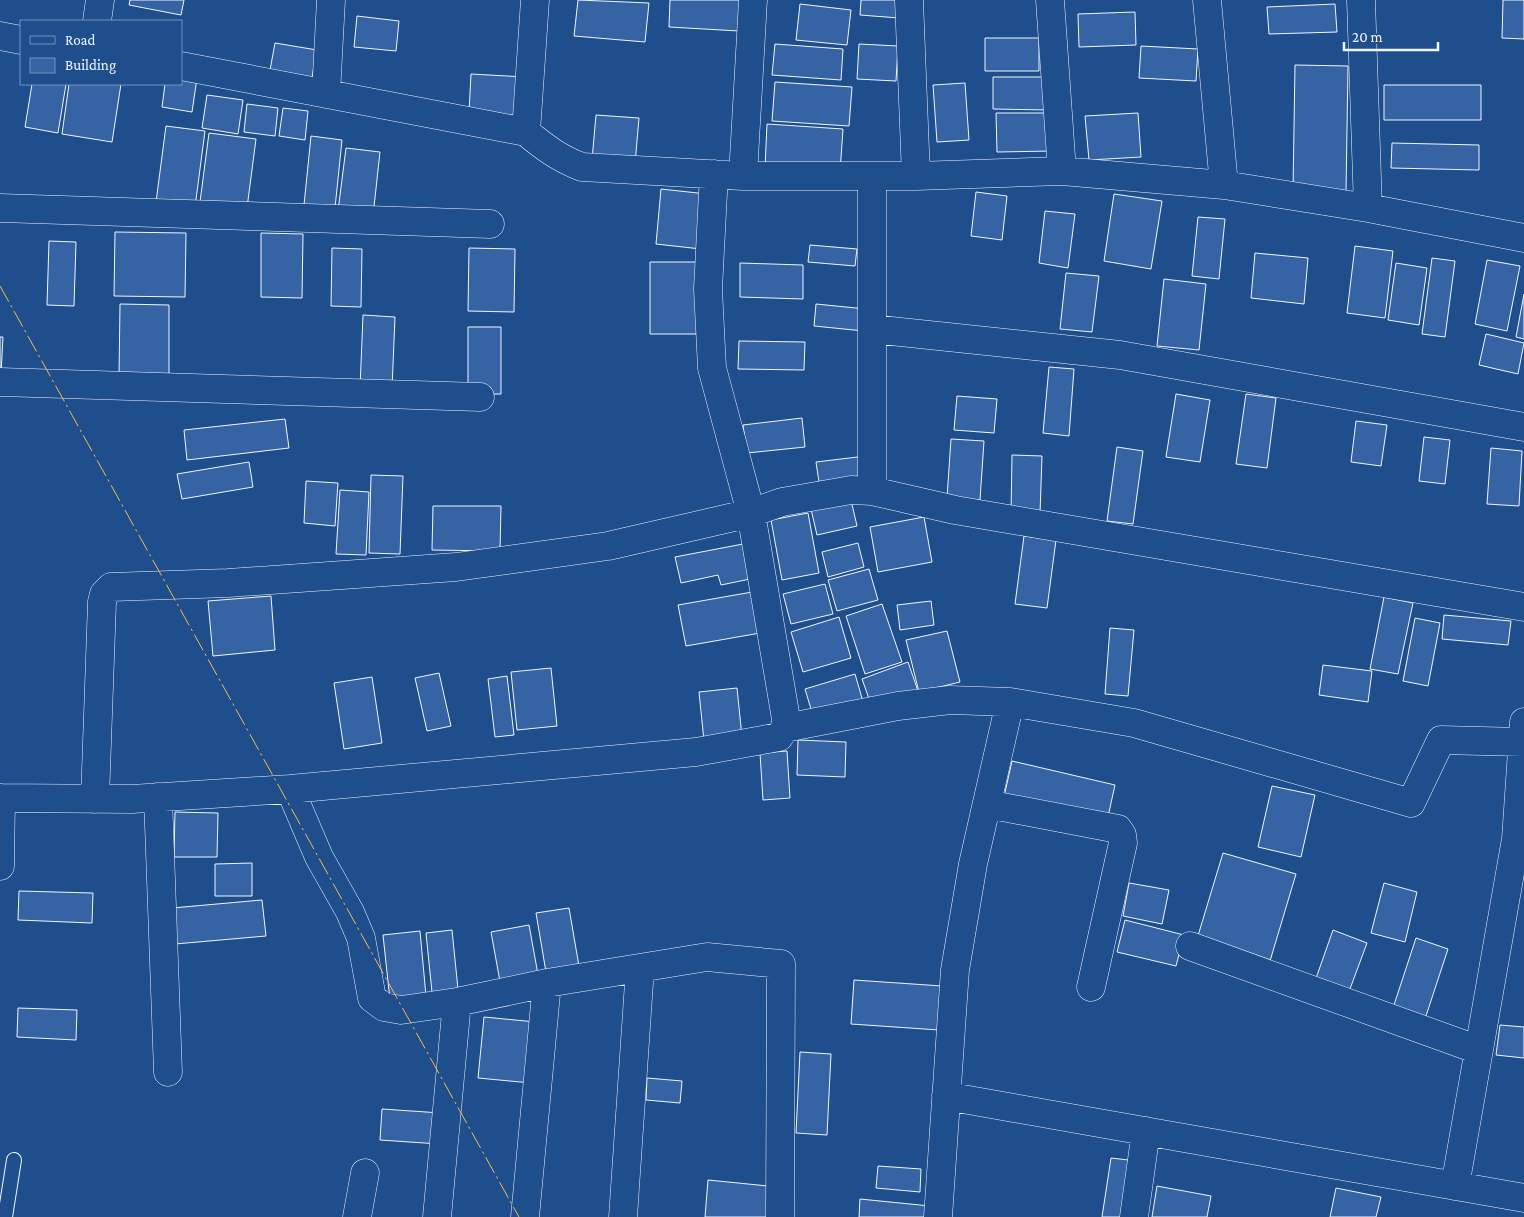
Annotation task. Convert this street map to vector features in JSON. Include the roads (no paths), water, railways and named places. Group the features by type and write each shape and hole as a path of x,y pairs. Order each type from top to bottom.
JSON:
{"street":[{"path":"97,20 100,0"},
{"path":"326,94 331,0"},
{"path":"526,132 535,0"},
{"path":"743,176 752,0"},
{"path":"908,0 916,176"},
{"path":"1050,0 1062,170"},
{"path":"1208,0 1224,185"},
{"path":"1361,0 1368,208"},
{"path":"0,36 20,40"},
{"path":"182,66 526,132 544,148 566,161 582,167 743,176 916,176 1062,170 1224,185 1368,208 1524,238"},
{"path":"0,866 0,798 95,799 290,789 696,752 779,737 786,719 751,513 712,368 708,289 714,174"},
{"path":"872,176 872,491"},
{"path":"0,208 490,224"},
{"path":"872,329 1120,355 1524,427"},
{"path":"0,382 480,397"},
{"path":"95,799 102,602 111,587 228,583 456,567 608,546 751,513 782,502 851,490 872,491 955,510 1524,607"},
{"path":"784,728 898,706 950,700 1010,702 1134,723 1410,803 1441,740 1523,732 1516,839 1455,1186"},
{"path":"938,1217 954,970 987,804 1010,702"},
{"path":"290,789 319,857 361,938 372,998 384,1007 401,1010 457,1002 547,983 707,957 781,964 780,1217"},
{"path":"158,797 168,1072"},
{"path":"987,804 1118,829 1122,835 1123,843 1091,987"},
{"path":"1190,946 1479,1050"},
{"path":"623,1217 640,968"},
{"path":"525,1217 547,983"},
{"path":"437,1217 457,1002"},
{"path":"946,1096 1524,1198"},
{"path":"1134,1217 1146,1131"},
{"path":"358,1217 364,1173"}],"lane":[{"path":"5,1217 14,1160"}]}
